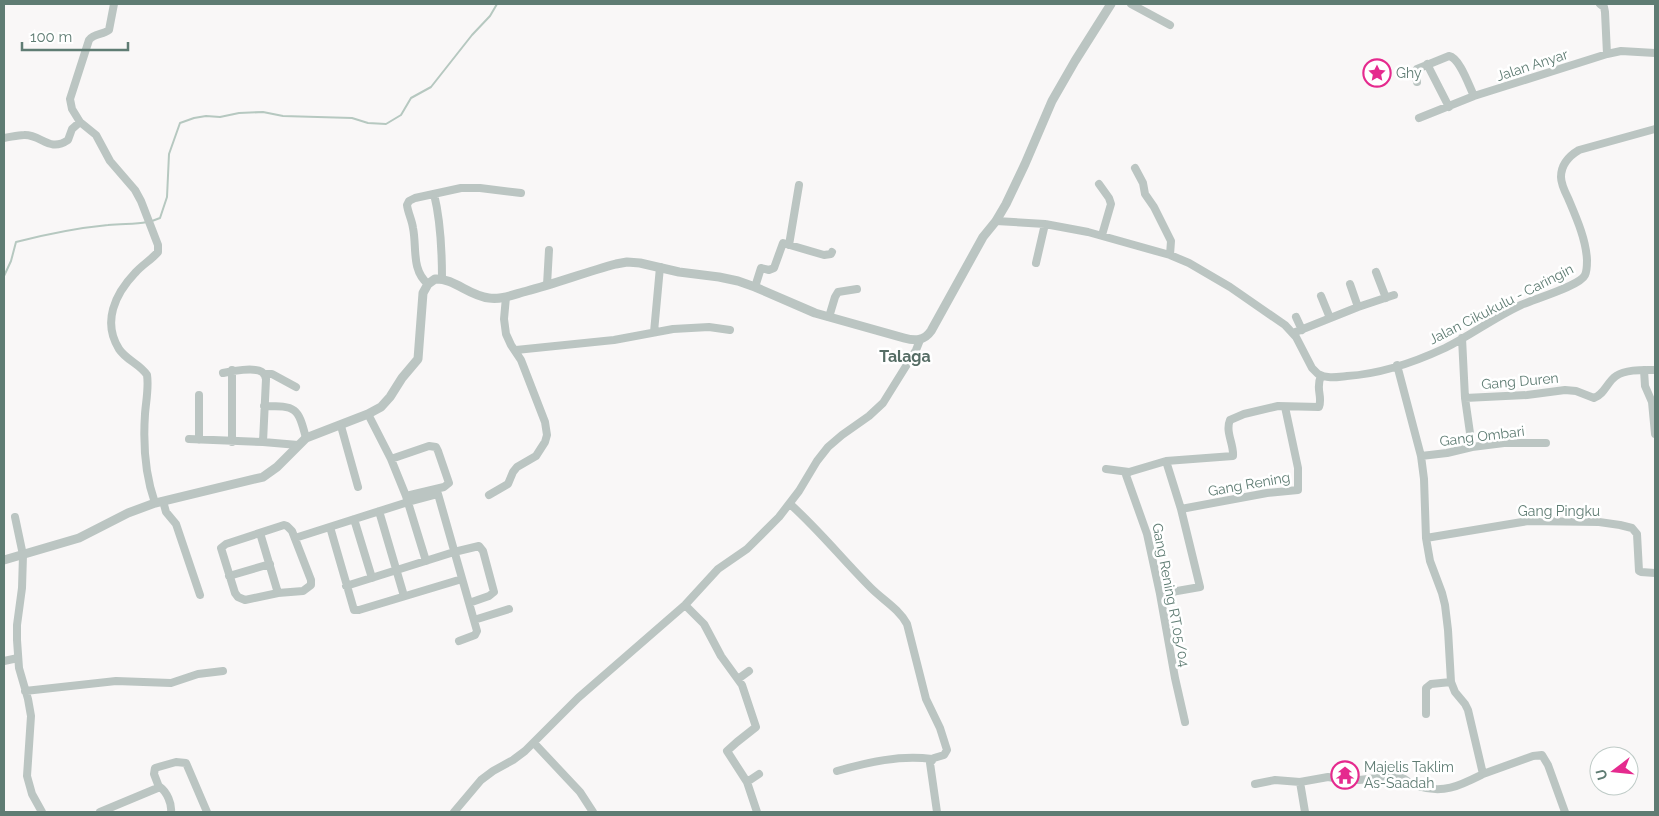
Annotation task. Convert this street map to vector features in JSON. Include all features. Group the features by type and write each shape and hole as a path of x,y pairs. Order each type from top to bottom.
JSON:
{"street":[{"path":"114,4 109,30 94,35 89,40 70,99 72,109 80,122 96,135 110,161 142,201 158,245 158,252 134,274 119,296 114,306 110,323 114,340 120,350 147,375 145,416 148,479 159,502 174,520 200,596"},
{"path":"454,812 487,775 513,760 534,743 578,698 685,605 712,574 751,545 790,504 828,447 870,416 883,403 916,350 920,340 928,335 983,237 996,221 1025,164 1052,101 1112,4"},
{"path":"1130,4 1170,25"},
{"path":"1600,4 1604,7 1605,12 1607,54"},
{"name":"Jalan Anyar","path":"1418,118 1474,96 1607,54 1621,51 1655,53"},
{"path":"1417,82 1415,70 1449,56 1455,58 1474,96"},
{"path":"1427,64 1449,107"},
{"path":"4,138 24,134 47,144 58,144 68,140 72,129 80,122"},
{"name":"Jalan Cikukulu - Caringin","path":"1321,376 1352,376 1385,370 1431,354 1517,307 1567,287 1585,275 1586,251 1562,184 1560,176 1563,166 1571,155 1579,150 1655,129"},
{"path":"1136,168 1143,183 1145,194 1154,207 1171,241 1170,255"},
{"path":"1099,184 1111,204 1102,235"},
{"path":"788,244 799,185"},
{"path":"428,284 423,280 418,269 414,233 406,206 409,201 414,198 469,188 521,193"},
{"path":"434,194 442,239 442,278"},
{"path":"996,221 1045,224 1102,235 1170,255 1189,263 1230,287 1278,320 1293,334 1302,346 1315,372 1321,376 1318,386 1320,406 1278,406 1244,414 1230,420 1228,429 1233,456 1166,461 1129,472 1106,469"},
{"path":"1036,263 1045,224"},
{"path":"755,286 760,270 764,268 772,270 774,268 783,244 824,255 831,254 832,252"},
{"path":"547,286 549,250"},
{"path":"4,560 70,541 133,511 159,502 262,477 277,467 306,438 341,426 368,414 385,403 418,359 422,298 424,289 435,279 442,278 483,297 506,297 627,262 679,272 719,277 755,286 805,309 829,317 904,338 920,340"},
{"path":"654,332 660,267"},
{"path":"1293,334 1390,296 1376,272"},
{"path":"1350,284 1358,307"},
{"path":"829,317 838,292 857,289"},
{"path":"1321,296 1330,318"},
{"path":"489,495 508,484 514,469 536,456 546,438 547,432 545,422 521,360 506,334 504,320 506,297"},
{"path":"1296,317 1302,330"},
{"path":"516,350 614,340 673,328 700,326 730,330"},
{"name":"Gang Duren","path":"1462,338 1465,398 1472,447"},
{"path":"1397,365 1421,456 1424,479 1426,538 1430,561 1445,605 1451,682 1453,689 1468,710 1483,774"},
{"path":"232,370 232,442"},
{"path":"223,373 232,370 260,370 264,374 266,379 263,442"},
{"path":"1644,370 1645,386 1652,406 1655,434"},
{"name":"Gang Duren","path":"1465,398 1527,395 1565,390 1594,398 1603,392 1615,376 1626,372 1655,370"},
{"path":"264,374 272,374 296,387"},
{"path":"199,395 199,440"},
{"path":"264,406 280,406 293,409 300,416 306,438"},
{"name":"Gang Rening","path":"1181,509 1298,490 1298,468 1285,406"},
{"path":"368,414 391,458 407,499 426,561"},
{"path":"341,426 358,487"},
{"path":"189,439 298,445"},
{"name":"Gang Ombari","path":"1421,456 1447,453 1472,447 1504,444 1546,444"},
{"path":"295,538 378,511 407,499 438,491 449,483 436,447 430,446 391,458"},
{"path":"1160,594 1200,587 1181,509 1166,461"},
{"name":"Gang Rening RT.05/04","path":"1129,472 1126,477 1144,523 1160,594 1174,678 1185,722"},
{"path":"438,491 477,631 474,635 459,641"},
{"path":"790,504 819,531 871,587 904,619 911,636 926,699 940,728 947,750 944,755 932,759 888,759 836,771"},
{"path":"378,511 398,571 404,596"},
{"path":"15,517 23,555 22,588 17,625 18,658 31,716 27,776 32,794 42,812"},
{"path":"354,519 372,578"},
{"name":"Gang Pingku","path":"1426,538 1528,521 1599,522 1620,525 1632,528 1637,534 1639,571 1655,573"},
{"path":"284,525 290,528 311,580 311,585 303,591 278,593 245,600 235,592 222,552 222,545 260,533 284,525"},
{"path":"330,527 354,610 462,578"},
{"path":"260,533 278,593"},
{"path":"346,586 478,546 482,548 494,592 490,596 469,603"},
{"path":"229,576 270,564"},
{"path":"685,605 704,624 721,656 742,685 756,727 727,751 748,782 757,812"},
{"path":"474,620 509,609"},
{"path":"4,661 18,658"},
{"path":"25,691 116,681 171,683 198,674 223,671"},
{"path":"738,679 749,671"},
{"path":"1426,714 1426,688 1431,684 1451,682"},
{"path":"534,743 580,792 593,812"},
{"path":"1255,784 1275,780 1300,782 1328,778 1353,780 1402,776 1415,786 1439,790 1464,784 1483,774 1533,756 1542,756 1548,765 1565,812"},
{"path":"932,759 930,763 937,812"},
{"path":"171,812 172,808 167,796 163,789 159,787 154,774 155,768 178,762 186,763 207,812"},
{"path":"748,782 759,774"},
{"path":"1300,782 1305,812"},
{"path":"100,812 111,810 159,787"}],"waterway":[{"path":"152,221 160,218 167,197 169,154 180,123 206,116 220,117 239,113 263,112 283,116 352,118 368,123 386,124 401,115 411,98 431,87 472,35 490,16 497,4"},
{"path":"4,276 11,261 16,242 85,228 147,222"}],"place":[{"name":"Ghy","path":"1377,73"},
{"name":"Majelis Taklim As-Saadah","path":"1345,775"}],"district":[{"name":"Talaga","path":"905,356"}]}
